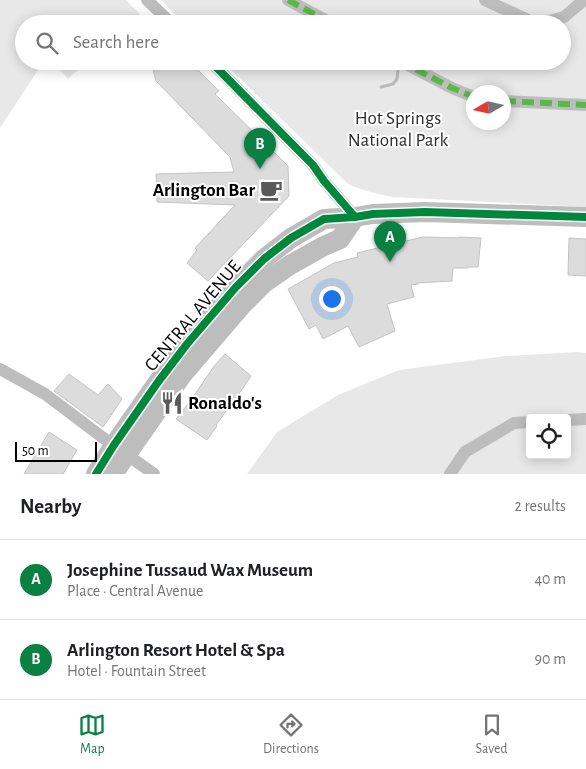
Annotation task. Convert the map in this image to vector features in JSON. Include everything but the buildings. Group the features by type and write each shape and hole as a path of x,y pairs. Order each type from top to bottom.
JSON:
{"main road":[{"name":"CENTRAL AVENUE","path":"113,474 121,450 158,382 187,344 236,287 264,259 291,238 324,219 373,214 425,212 586,217"},
{"name":"CENTRAL AVENUE","path":"96,474 121,450"}],"street":[{"path":"147,0 163,15"},
{"path":"288,0 317,15"},
{"path":"485,0 517,15"},
{"path":"566,15 584,0"},
{"path":"219,70 313,164 324,181 355,217"},
{"path":"417,70 466,94"},
{"path":"511,101 586,105"},
{"path":"0,369 45,394 102,438 154,474"},
{"path":"571,420 586,419"},
{"path":"450,474 465,452 514,423 526,422"}],"green space":[{"path":"0,0 126,0 140,14 15,15 15,70 38,70 0,128"},
{"name":"Hot Springs National Park","path":"161,0 586,0 586,207 392,197 348,184 231,70 571,70 571,15 175,15"},
{"path":"60,70 78,70 68,79"},
{"path":"586,353 586,474 247,474 277,432 338,395 399,370 506,356"}],"waterway":[{"path":"381,87 393,84 397,79 398,70"}],"marked path":[{"path":"288,0 316,15"},
{"path":"417,70 466,94"},
{"path":"511,101 586,105"}],"cycle path":[{"path":"219,70 313,165 355,217"},
{"path":"96,474 158,382 187,344 236,287 264,259 291,238 324,219 373,214 425,212 586,217"}],"place":[{"name":"Arlington Resort Hotel & Spa","path":"260,169"},
{"name":"Arlington Bar","path":"271,190"},
{"name":"Josephine Tussaud Wax Museum","path":"390,262"},
{"name":"Ronaldo's","path":"172,403"}]}
